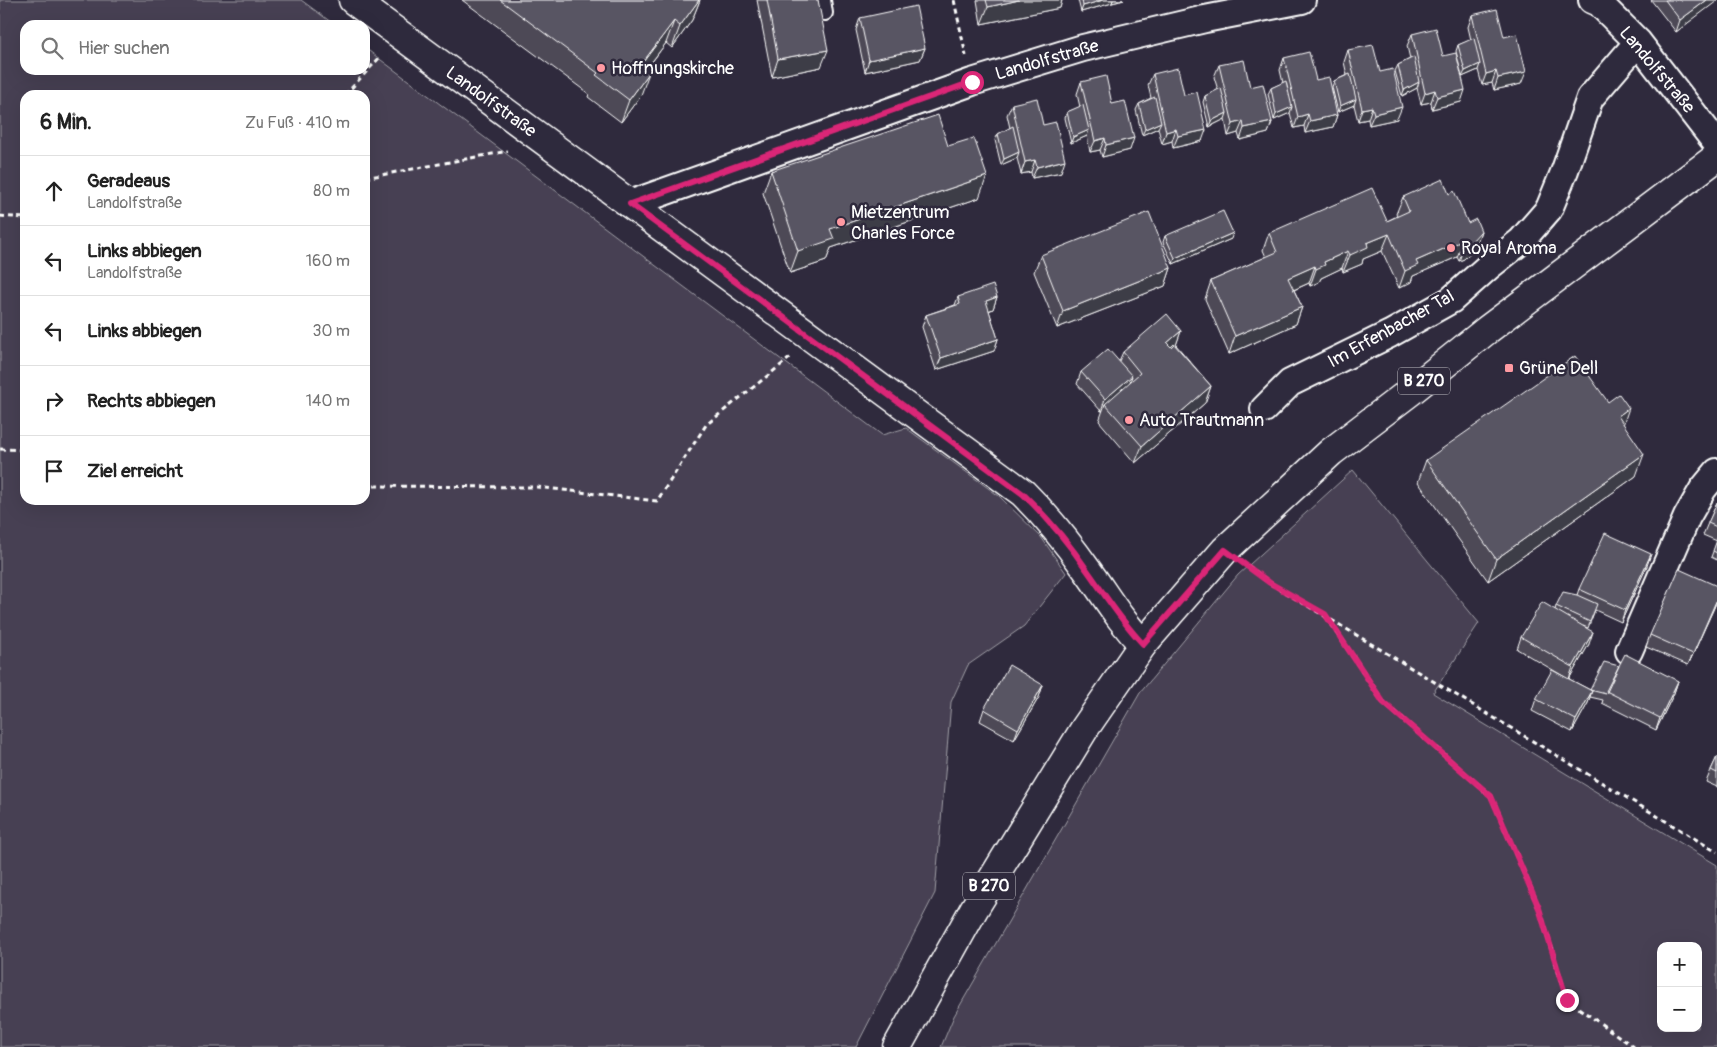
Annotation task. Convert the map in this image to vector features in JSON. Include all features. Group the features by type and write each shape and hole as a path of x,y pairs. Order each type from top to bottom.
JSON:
{"main road":[{"name":"Landolfstraße","path":"352,0 1023,494 1047,517 1087,569 1126,627 1143,644"},
{"name":"B 270","path":"897,1047 974,909 1084,728 1143,644 1225,550 1331,452 1487,330 1717,157"}],"street":[{"name":"Landolfstraße","path":"630,204 972,82 1083,48 1205,19 1302,0"},
{"name":"Landolfstraße","path":"1592,0 1599,3 1638,42 1717,144"},
{"name":"Im Erfenbacher Tal","path":"1264,409 1290,383 1390,334 1451,300 1521,241 1549,209 1590,98 1638,42"},
{"path":"1629,651 1687,517 1702,489 1717,472"}],"path":[{"path":"954,0 972,82"},
{"path":"370,68 400,35"},
{"path":"350,90 363,75"},
{"path":"370,177 548,143"},
{"path":"0,216 20,218"},
{"path":"370,486 537,487 657,501 706,425 813,339"},
{"path":"0,449 20,450"},
{"path":"1225,550 1270,583 1325,614 1717,852"},
{"path":"1325,614 1383,702 1491,796 1539,908 1567,1000 1634,1047"}],"shaded area":[{"path":"0,0 301,0 328,20 20,20 20,75 370,75 370,52 882,435 906,428 999,496 1041,537 1066,573 1024,626 968,665 951,702 935,893 856,1047 0,1047"},
{"path":"1353,470 1479,623 1433,693 1717,865 1717,1047 941,1047 954,1016 1140,693 1238,575"}],"building":[{"name":"Hoffnungskirche","path":"500,0 699,0 680,26 674,21 640,66 649,73 629,100 596,75 598,73"},
{"path":"767,0 818,0 828,50 778,59"},
{"path":"986,0 1019,0 988,7"},
{"path":"1082,0 1103,0 1083,6"},
{"path":"1665,0 1707,0 1680,20"},
{"path":"916,6 925,48 869,60 860,18"},
{"path":"1497,9 1504,37 1517,34 1526,72 1498,78 1496,71 1486,74 1472,15"},
{"path":"1436,28 1443,56 1456,53 1465,90 1437,97 1435,90 1425,93 1412,34"},
{"path":"1474,38 1480,64 1465,71 1458,45"},
{"path":"1373,45 1380,72 1393,69 1402,107 1374,114 1372,107 1362,109 1348,50"},
{"path":"1309,52 1316,80 1329,77 1337,115 1310,121 1308,114 1298,117 1284,58"},
{"path":"1414,57 1419,82 1404,90 1398,65"},
{"path":"1244,60 1250,87 1263,84 1272,122 1244,128 1243,121 1233,124 1219,65"},
{"path":"1178,68 1184,95 1197,92 1206,130 1178,136 1176,129 1166,132 1153,74"},
{"path":"1350,74 1356,99 1340,106 1334,81"},
{"path":"1106,76 1112,104 1125,101 1134,138 1106,145 1105,138 1095,141 1081,82"},
{"path":"1286,81 1292,107 1276,114 1271,88"},
{"path":"1221,88 1227,113 1211,121 1205,96"},
{"path":"1155,97 1161,122 1145,129 1139,104"},
{"path":"1037,98 1043,125 1056,122 1065,160 1037,167 1035,160 1025,162 1012,104"},
{"path":"1083,105 1089,130 1073,137 1067,112"},
{"path":"938,115 948,146 974,138 987,176 830,229 834,239 798,251 771,171"},
{"path":"1013,126 1019,152 1004,159 998,134"},
{"path":"1443,179 1449,194 1454,191 1468,223 1476,219 1481,231 1471,242 1465,244 1464,240 1416,261 1418,265 1405,271 1389,234 1367,243 1368,247 1350,255 1348,251 1324,262 1325,265 1316,269 1315,266 1288,278 1302,307 1235,336 1211,281 1277,252 1269,233 1372,188 1387,221 1409,211 1403,197"},
{"path":"1223,211 1233,233 1175,258 1165,236"},
{"path":"1149,212 1171,268 1063,311 1041,255"},
{"path":"993,285 997,297 986,301 998,339 941,358 926,315 960,304 958,297"},
{"path":"1167,314 1181,331 1167,343 1171,347 1174,344 1211,386 1142,446 1105,404 1140,373 1123,352"},
{"path":"1108,349 1132,376 1105,399 1081,372"},
{"path":"1575,356 1608,402 1619,394 1629,408 1618,416 1644,454 1496,559 1426,460"},
{"path":"1717,503 1717,527 1708,523"},
{"path":"1605,533 1651,554 1625,610 1579,589"},
{"path":"1717,540 1717,553 1713,551"},
{"path":"1679,569 1717,586 1717,599 1693,654 1650,635"},
{"path":"1563,592 1577,595 1597,604 1590,622 1556,606"},
{"path":"1542,602 1593,632 1573,667 1521,637"},
{"path":"1625,654 1678,681 1660,718 1606,691"},
{"path":"1604,662 1619,666 1606,694 1590,690"},
{"path":"1009,665 1043,685 1018,729 984,709"},
{"path":"1552,670 1592,691 1576,720 1536,699"},
{"path":"1717,757 1717,773 1711,770"}],"place":[{"name":"Hoffnungskirche","path":"601,68"},
{"name":"Mietzentrum Charles Force","path":"841,222"},
{"name":"Royal Aroma","path":"1451,248"},
{"name":"Grüne Dell","path":"1509,368"},
{"name":"Auto Trautmann","path":"1129,420"}],"route":[{"path":"972,82 630,204 1023,494 1047,517 1087,569 1126,627 1143,644 1225,550 1270,583 1325,614 1383,702 1491,796 1539,908 1567,1000"}]}
